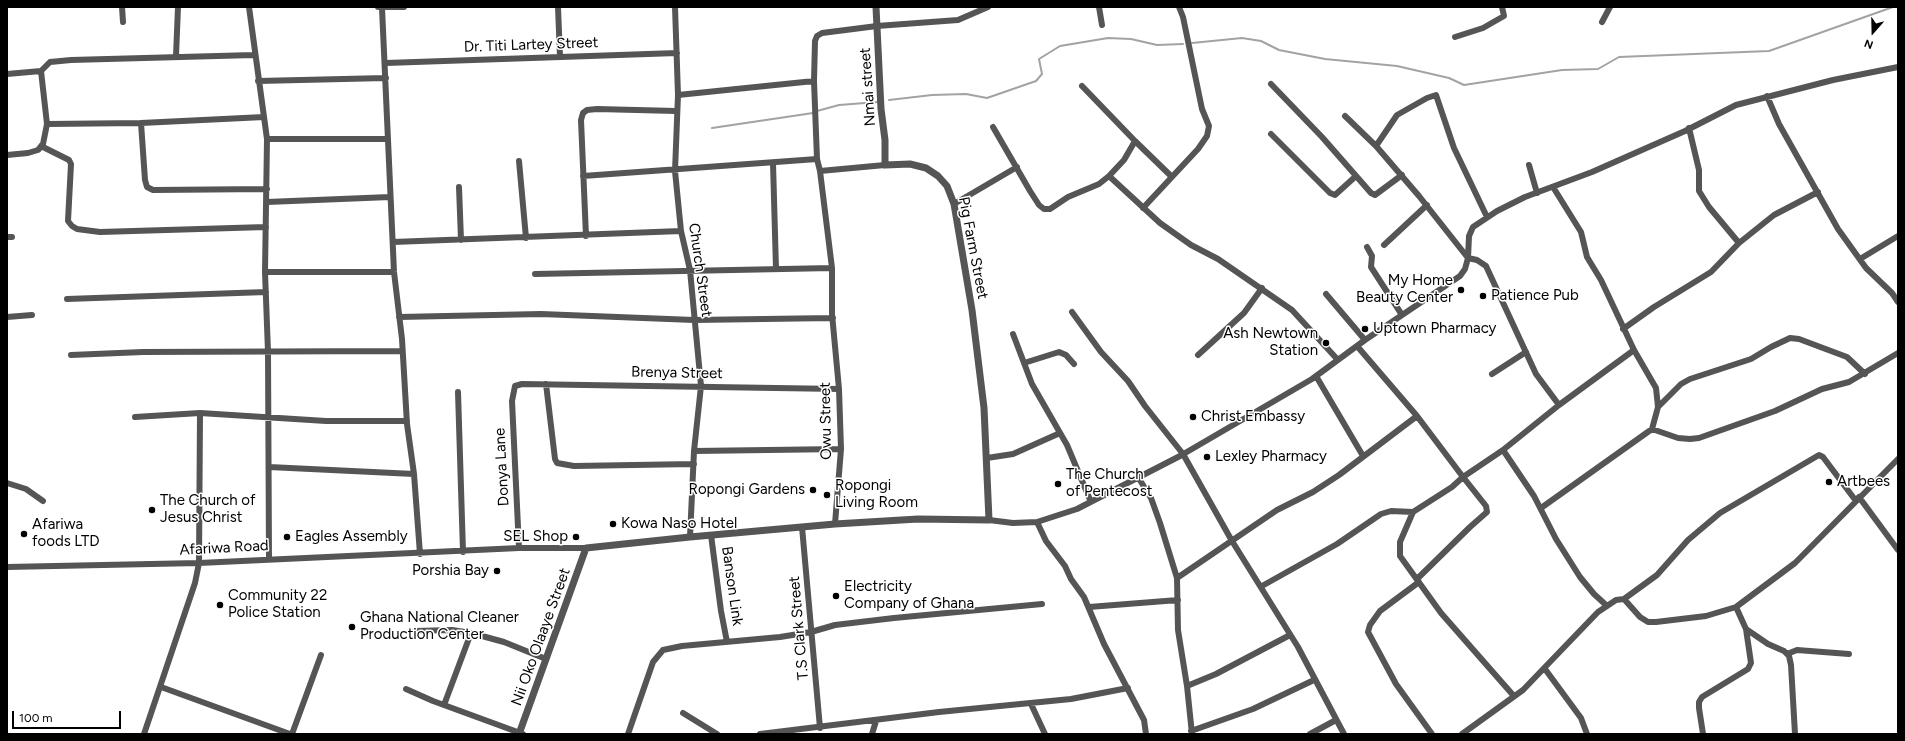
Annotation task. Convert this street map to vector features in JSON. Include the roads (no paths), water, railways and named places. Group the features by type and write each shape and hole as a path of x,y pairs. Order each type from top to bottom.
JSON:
{"street":[{"path":"122,7 123,22"},
{"path":"176,56 178,7"},
{"path":"249,7 254,55 267,139 265,272 268,352 269,559"},
{"path":"404,7 380,8 386,63 387,139 394,272 407,421 414,474 420,554"},
{"path":"558,7 560,56"},
{"name":"Church Street","path":"675,7 678,95 674,171 681,231 690,270 701,386 694,451 690,536"},
{"name":"Nmai street","path":"876,7 881,109 886,140 885,165"},
{"path":"399,317 541,314 694,320 833,318 832,268 820,171 817,159 814,41 817,36 822,33 877,26 958,20 988,7"},
{"path":"1099,7 1102,25"},
{"path":"1143,208 1171,176 1198,149 1206,136 1208,126 1202,109 1183,17 1179,7"},
{"path":"1455,36 1483,28 1504,16 1502,7"},
{"path":"1602,22 1610,7"},
{"name":"Dr. Titi Lartey Street","path":"386,63 677,52"},
{"path":"7,74 41,71 50,62 71,60 254,55"},
{"path":"586,548 690,536 918,519 989,520 1013,523 1037,522 1077,509 1183,454 1253,415 1316,376 1365,340 1460,276 1465,269 1468,258 1469,236 1473,227 1487,217 1537,193 1592,172 1736,105 1767,96 1898,67"},
{"path":"7,155 28,153 38,150 43,144 47,124 41,71"},
{"path":"258,81 386,78"},
{"path":"678,95 814,81"},
{"path":"1271,84 1322,137 1371,193 1375,195 1402,175"},
{"path":"1082,86 1171,176"},
{"path":"1376,146 1397,115 1426,98 1436,95 1454,148 1487,217"},
{"path":"1767,96 1779,124 1838,229 1860,259 1898,302"},
{"path":"586,236 581,120 583,113 587,110 676,111"},
{"path":"1345,116 1376,146 1402,175 1468,258 1481,262 1486,266 1536,374 1559,404"},
{"path":"47,124 142,123 264,117"},
{"path":"142,123 145,180 147,187 153,190 267,189"},
{"path":"993,127 1038,205 1044,209 1050,209 1068,197 1098,184 1109,176 1124,160 1135,141"},
{"path":"1689,128 1698,170 1699,191 1709,207 1739,243"},
{"path":"1271,134 1330,194 1335,194 1356,176"},
{"path":"267,139 387,139"},
{"path":"41,146 69,160 71,164 68,221 77,229 100,232 266,227"},
{"path":"584,176 674,171 817,159"},
{"path":"519,161 526,238"},
{"path":"773,162 776,269"},
{"name":"Pig Farm Street","path":"820,171 910,164 926,168 938,176 947,186 954,204 977,347 984,408 989,520"},
{"path":"1529,165 1537,193"},
{"path":"954,204 1017,167"},
{"path":"1109,176 1160,223 1191,245 1218,259 1292,310 1338,360"},
{"path":"459,187 461,240"},
{"path":"1541,508 1652,429 1658,407 1656,388 1634,350 1601,280 1588,257 1581,232 1553,187"},
{"path":"1624,329 1654,307 1711,272 1739,243 1774,215 1818,192"},
{"path":"267,202 390,197"},
{"path":"1384,245 1427,206"},
{"path":"393,242 586,236 681,231"},
{"path":"1860,259 1898,236"},
{"path":"1367,247 1372,256 1371,267 1402,315"},
{"path":"535,274 832,268"},
{"path":"265,272 394,272"},
{"path":"1198,355 1244,313 1262,288"},
{"path":"67,299 266,292"},
{"path":"1326,294 1365,340"},
{"path":"1072,312 1092,336 1101,352 1128,381 1164,431 1183,454 1232,541 1262,586 1344,734"},
{"path":"7,317 32,315"},
{"name":"Owu Street","path":"833,318 839,389 840,449 835,524"},
{"path":"1013,334 1036,390 1067,445 1091,502"},
{"path":"1658,407 1681,384 1690,379 1751,359 1790,338 1799,339 1847,357 1865,374"},
{"path":"1357,346 1417,416 1486,506 1487,512 1465,531 1418,581 1380,611 1370,625 1368,632 1396,684 1432,734"},
{"path":"1513,696 1441,613 1400,556 1400,542 1413,512 1452,487 1463,477 1503,450 1559,404 1634,350"},
{"path":"71,355 402,351"},
{"path":"1024,363 1060,352 1066,355 1074,364"},
{"path":"1492,374 1526,352"},
{"path":"1652,429 1678,438 1699,438 1775,411 1822,389 1849,382 1865,374 1898,353"},
{"path":"1316,376 1363,456"},
{"name":"Brenya Street","path":"515,386 522,384 546,384 839,389"},
{"path":"546,384 555,459 557,463 574,466 694,464"},
{"name":"Donya Lane","path":"515,386 512,401 519,548"},
{"path":"458,392 462,552"},
{"path":"135,417 200,413 326,421 407,421"},
{"path":"144,734 195,583 199,564 200,413"},
{"path":"1177,578 1277,510 1313,492 1417,416"},
{"path":"987,458 1014,454 1060,433"},
{"path":"694,451 840,449"},
{"path":"1503,450 1541,508 1556,539 1580,577 1606,606"},
{"path":"1462,734 1523,690 1545,669 1598,612 1619,599 1624,599 1657,575 1688,540 1720,513 1819,455 1823,457 1898,550"},
{"path":"1624,599 1640,617 1648,622 1706,616 1736,607 1795,563 1898,459"},
{"path":"268,467 414,474"},
{"path":"1138,477 1151,498 1177,578 1178,630 1187,686 1191,733 1253,709 1314,680"},
{"path":"7,483 26,490 43,501"},
{"path":"1262,586 1337,544 1382,514 1391,511 1413,512"},
{"path":"1037,522 1046,541 1065,566 1088,607 1104,644 1144,720 1146,734"},
{"name":"T.S Clark Street","path":"802,527 820,728"},
{"name":"Banson Link","path":"711,535 721,611 727,642"},
{"name":"Afariwa Road","path":"7,567 199,564 269,559 420,554 519,548 586,548"},
{"name":"Nii Oko Olaaye Street","path":"521,734 586,548"},
{"path":"1088,607 1178,600"},
{"path":"628,734 653,662 658,654 663,650 682,646 811,632 835,625 1042,604"},
{"path":"1703,734 1699,708 1699,702 1702,696 1748,669 1751,663 1746,629 1736,607"},
{"path":"1746,629 1786,654 1791,665 1795,734"},
{"path":"415,631 452,630 471,633 504,642 546,659"},
{"path":"444,705 471,633"},
{"path":"1187,686 1216,674 1290,635"},
{"path":"1786,654 1797,650 1849,654"},
{"path":"161,687 291,734 321,655"},
{"path":"1545,669 1581,718 1587,734"},
{"path":"760,734 784,730 820,728 939,712 1032,704 1071,699 1128,688"},
{"path":"406,689 521,734"},
{"path":"1032,704 1045,734"},
{"path":"683,714 717,734"},
{"path":"1310,734 1336,720"},
{"path":"872,734 876,721"}],"waterway":[{"path":"1192,43 1242,38 1261,41 1279,50 1325,59 1397,66 1449,78 1464,85 1562,70 1598,69 1619,57 1769,51 1893,7"},
{"path":"889,100 932,95 966,94 987,98 1036,81 1042,74 1039,59 1060,46 1108,38 1131,39 1157,45 1183,44"},
{"path":"817,111 839,105 878,102"},
{"path":"712,128 813,113"}],"place":[{"name":"My Home Beauty Center","path":"1461,290"},
{"name":"Patience Pub","path":"1483,296"},
{"name":"Uptown Pharmacy","path":"1365,329"},
{"name":"Ash Newtown Station","path":"1326,343"},
{"name":"Christ Embassy","path":"1193,417"},
{"name":"Lexley Pharmacy","path":"1207,457"},
{"name":"Artbees","path":"1829,482"},
{"name":"The Church of Pentecost","path":"1058,484"},
{"name":"Ropongi Gardens","path":"813,490"},
{"name":"Ropongi Living Room","path":"827,495"},
{"name":"The Church of Jesus Christ","path":"152,510"},
{"name":"Kowa Naso Hotel","path":"613,524"},
{"name":"Afariwa foods LTD","path":"24,534"},
{"name":"Eagles Assembly","path":"287,537"},
{"name":"SEL Shop","path":"576,537"},
{"name":"Porshia Bay","path":"497,571"},
{"name":"Electricity Company of Ghana","path":"836,596"},
{"name":"Community 22 Police Station","path":"220,605"},
{"name":"Ghana National Cleaner Production Center","path":"352,627"}]}
